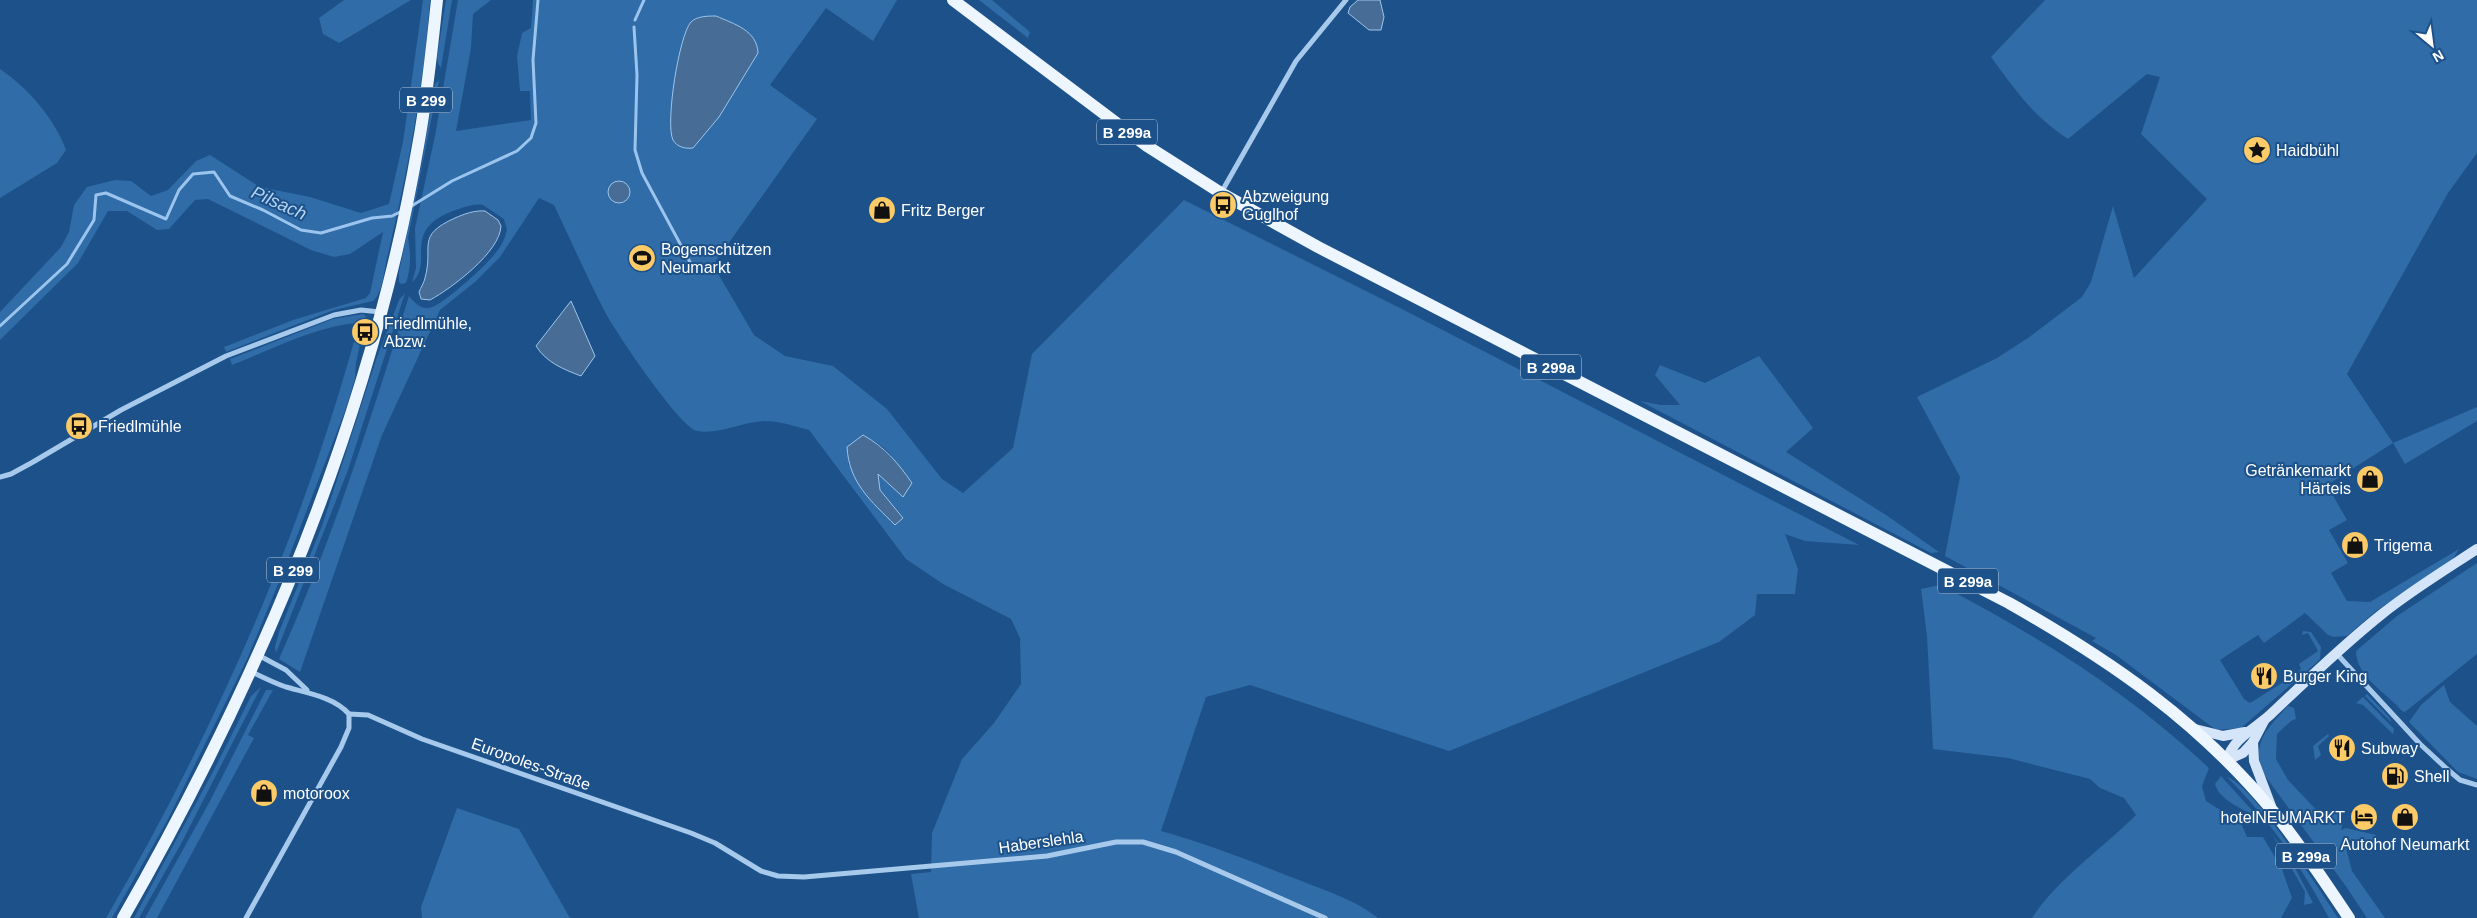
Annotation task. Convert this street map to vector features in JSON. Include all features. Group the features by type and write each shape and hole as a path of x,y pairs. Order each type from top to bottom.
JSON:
{"main road":[{"name":"B 299","path":"123,918 201,777 250,672 299,556 340,449 381,312 402,228 424,113 437,0"},
{"name":"B 299a","path":"953,0 1146,146 1221,193 1318,246 2017,608 2113,665 2157,697 2195,729 2227,760 2274,811 2349,918"}],"street":[{"path":"1221,193 1296,61 1346,0"},
{"path":"0,477 33,462 121,410 226,356 334,315 361,310 381,312"},
{"path":"2227,760 2233,746 2336,653 2411,592 2477,550"},
{"path":"2336,653 2420,744 2446,769 2460,780 2477,785"},
{"name":"Europoles-Straße","path":"258,654 286,670 307,691"},
{"name":"Europoles-Straße","path":"250,672 286,687 307,691 343,708 349,714 368,715 422,738 691,833 715,843 747,864"},
{"path":"246,918 341,747 349,728 349,714"},
{"path":"2227,760 2243,753 2254,742 2264,720"},
{"path":"2195,729 2228,736 2251,730"},
{"path":"2254,742 2255,767 2274,811"},
{"name":"Haberslehla","path":"747,864 778,876 839,876 1047,856 1116,842 1143,842 1176,852 1325,918"}],"shaded area":[{"path":"344,0 411,0 339,43 323,34 319,18"},
{"path":"423,0 430,0 424,65 414,130 383,281 379,293 373,301 334,310 226,352 224,347 293,320 366,298 370,293 383,232 350,254 334,257 311,250 208,199 195,200 169,229 157,230 127,211 108,211 78,263 0,340 0,312 61,247 69,232 74,205 87,187 115,180 131,181 151,196 168,190 196,161 210,155 260,187 310,197 361,213 389,204 403,142"},
{"path":"446,0 452,0 441,68 437,58"},
{"path":"458,0 491,0 473,14 471,48 456,131 531,120 530,91 520,91 517,56 522,33 531,28 533,0 897,0 873,41 826,8 770,85 817,119 713,265 754,335 785,356 833,366 887,409 942,479 963,493 1013,448 1032,354 1184,200 1400,308 1859,545 1805,541 1785,534 1798,569 1795,594 1757,594 1755,615 1719,642 1449,751 1250,685 1206,697 1161,831 1230,854 1330,892 1360,906 1378,918 919,918 911,874 931,872 932,833 962,759 994,723 1021,684 1020,638 1011,619 943,584 906,559 809,430 764,421 705,432 697,431 689,426 677,414 648,377 611,322 554,205 539,198 500,257 475,282 440,310 382,435 300,672 279,659 333,525 365,434 409,296 416,304 425,308 438,304 456,291 492,257 503,241 507,230 504,219 483,205 464,207 437,219 427,228 423,237 421,266 412,282 416,268 415,228 435,136","holes":["863,435 883,447 894,459 903,497 878,473 880,490 903,517 848,464"]},
{"path":"979,0 992,0 1030,32 1028,38"},
{"path":"1358,0 1380,0 1384,17 1381,30 1369,30 1348,13 1350,7"},
{"path":"2045,0 2477,0 2477,153 2448,193 2347,374 2393,443 2327,485 2347,520 2329,530 2348,563 2331,573 2347,601 2370,602 2459,549 2453,559 2376,611 2347,636 2334,637 2328,635 2305,613 2264,643 2258,635 2220,660 2244,699 2250,703 2290,678 2301,669 2299,664 2318,651 2308,633 2302,635 2303,631 2311,632 2321,647 2320,659 2241,728 2216,730 2116,655 2092,641 2096,638 1945,556 1960,477 1917,397 1997,358 2028,338 2082,297 2091,282 2113,206 2134,278 2207,199 2141,134 2160,77 2147,74 2068,139 2044,121 2017,92 1991,57"},
{"path":"716,16 737,25 749,33 757,45 758,53 719,117 693,148 684,148 673,140 671,131 674,80 682,44 686,30 693,20 699,17"},
{"path":"0,69 20,85 39,105 55,127 66,150 57,163 0,198"},
{"path":"439,80 408,238 409,272 406,283 401,284 399,282 399,272 421,168 435,84"},
{"path":"619,181 627,184 630,192 627,200 619,203 611,200 608,192 611,184"},
{"path":"485,211 498,220 501,226 499,236 493,247 484,258 450,287 430,300 421,299 419,292 425,278 430,236 443,224 455,218 473,212"},
{"path":"405,293 348,470 276,653 275,647 279,632 322,526 376,360 399,300"},
{"path":"571,301 595,356 581,376 550,361 536,346"},
{"path":"363,314 366,316 356,363 355,379 345,411 248,657 167,821 112,918 106,918 184,776 252,629 283,554 311,478 337,401 359,323 311,333 232,365 230,359 333,319"},
{"path":"1759,356 1813,428 1786,452 1886,515 1939,552 1931,553 1640,401 1661,405 1680,405 1655,375 1660,365 1705,383"},
{"path":"2477,407 2477,421 2405,464 2393,443"},
{"path":"863,435 891,456 912,483 903,497 878,474 880,490 903,518 895,525 870,499 852,471 847,447"},
{"path":"2477,563 2477,654 2405,712 2402,711 2367,677 2357,660 2356,651 2397,616"},
{"path":"1940,585 2012,624 2081,667 2147,715 2209,768 2202,786 2206,801 2241,823 2247,837 2263,837 2282,869 2292,898 2281,918 2032,918 2067,877 2136,815 2124,798 2100,788 2090,779 2008,758 1933,749 1927,636 1921,589"},
{"path":"2444,685 2450,702 2477,726 2477,779 2458,772 2409,722 2421,705"},
{"path":"261,687 182,842 139,918 134,918 216,766 251,696"},
{"path":"266,690 273,690 248,735 254,738 157,918 145,918 210,801"},
{"path":"2367,694 2389,717 2392,723 2365,696"},
{"path":"2363,697 2394,729 2393,734 2363,705 2356,703"},
{"path":"2288,706 2294,708 2296,719 2291,721 2277,734 2276,759 2288,780 2325,819 2335,810 2339,812 2338,820 2343,822 2341,830 2346,828 2376,835 2375,843 2344,840 2352,871 2385,918 2367,918 2263,773 2259,753 2260,744 2268,729"},
{"path":"2328,734 2329,736 2318,746 2321,755 2315,760 2313,746"},
{"path":"2221,776 2258,817 2239,808 2221,795 2215,784"},
{"path":"2227,777 2239,784 2269,818 2338,918 2329,918 2307,880 2270,826"},
{"path":"457,808 519,829 570,918 422,918 421,907"},
{"path":"2272,834 2292,862 2313,903 2304,905 2305,892"}],"waterway":[{"name":"Pilsach","path":"410,207 452,181 517,151 531,138 536,123 533,60 538,0"},
{"path":"635,20 644,0"},
{"path":"634,27 637,75 635,150 642,173 691,264"},
{"name":"Pilsach","path":"0,326 67,264 94,220 96,195 106,193 166,219 179,190 193,174 214,172 230,196 263,210 301,230 321,233 372,218 392,216 400,212"}],"place":[{"name":"Haidbühl","path":"2257,150"},
{"name":"Abzweigung Guglhof","path":"1223,205"},
{"name":"Fritz Berger","path":"882,210"},
{"name":"Bogenschützen Neumarkt","path":"642,258"},
{"name":"Friedlmühle, Abzw.","path":"365,332"},
{"name":"Friedlmühle","path":"79,426"},
{"name":"Getränkemarkt Härteis","path":"2370,479"},
{"name":"Trigema","path":"2355,545"},
{"name":"Burger King","path":"2264,676"},
{"name":"Subway","path":"2342,748"},
{"name":"Shell","path":"2395,776"},
{"name":"motoroox","path":"264,793"},
{"name":"hotelNEUMARKT","path":"2364,817"},
{"name":"Autohof Neumarkt","path":"2405,817"}]}
